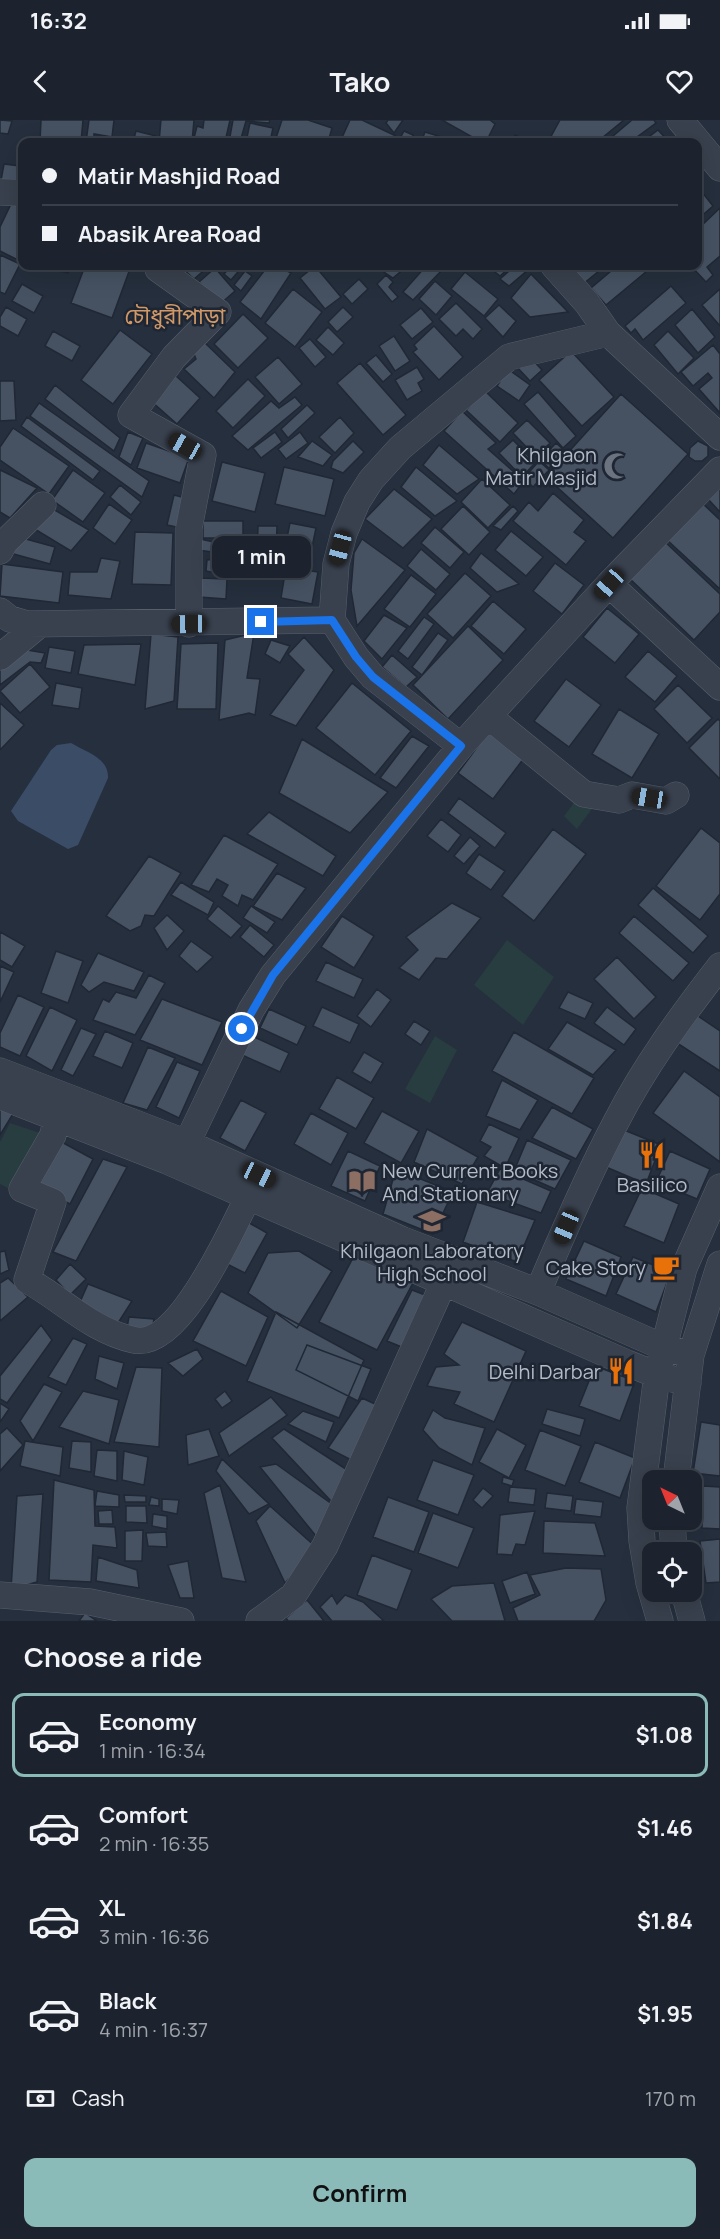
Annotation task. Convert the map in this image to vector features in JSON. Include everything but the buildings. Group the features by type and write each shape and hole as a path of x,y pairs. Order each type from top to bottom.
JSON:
{"street":[{"path":"680,120 695,138"},
{"path":"702,146 720,168"},
{"path":"0,192 18,194"},
{"path":"162,270 218,312 174,357 131,416 203,455 189,528 189,624"},
{"path":"558,270 587,303 608,333 720,437"},
{"path":"461,746 373,677 356,657 332,620 336,564 344,533 357,502 371,480 400,448 509,357 608,333"},
{"path":"187,1143 251,1010 273,975 461,746 609,584 720,470"},
{"path":"0,551 5,542 43,504"},
{"path":"609,584 720,687"},
{"path":"0,611 10,619 27,624 189,624 332,620"},
{"path":"0,657 40,624"},
{"path":"488,716 584,794 619,800 632,795 666,801 676,795"},
{"path":"538,1292 575,1205 617,1120 674,1029 720,966"},
{"path":"0,1071 187,1143 403,1240 538,1292 663,1347 691,1355"},
{"path":"0,1096 167,1161 443,1284 657,1375 688,1383"},
{"path":"56,1118 53,1135 22,1190 53,1202 27,1280 47,1290 69,1310 104,1328 134,1340 148,1340 170,1324 206,1279 248,1197"},
{"path":"660,1621 649,1583 642,1541 640,1508 657,1375 684,1268 720,1187"},
{"path":"677,1470 691,1355 720,1264"},
{"path":"259,1621 293,1596 324,1546 443,1284"},
{"path":"0,1595 90,1602 181,1621"},
{"path":"687,1602 692,1621"}],"green space":[{"path":"579,796 595,805 577,829 564,816"},
{"path":"507,940 554,977 523,1025 474,985"},
{"path":"435,1036 457,1050 430,1103 405,1089"},
{"path":"10,1123 49,1136 15,1192 0,1184 0,1142"}],"water":[{"path":"71,743 101,761 105,765 108,778 78,845 68,849 18,821 11,811 51,750 57,745"}],"place":[{"name":"Khilgaon Matir Masjid","path":"617,466"},
{"name":"Basilico","path":"652,1155"},
{"name":"New Current Books And Stationary","path":"362,1181"},
{"name":"Khilgaon Laboratory High School","path":"432,1221"},
{"name":"Cake Story","path":"666,1267"},
{"name":"Delhi Darbar","path":"621,1371"}],"district":[{"name":"চৌধুরীপাড়া","path":"175,316"}],"route":[{"path":"242,1029 273,975 461,746 373,677 356,657 332,620 261,622"}]}
